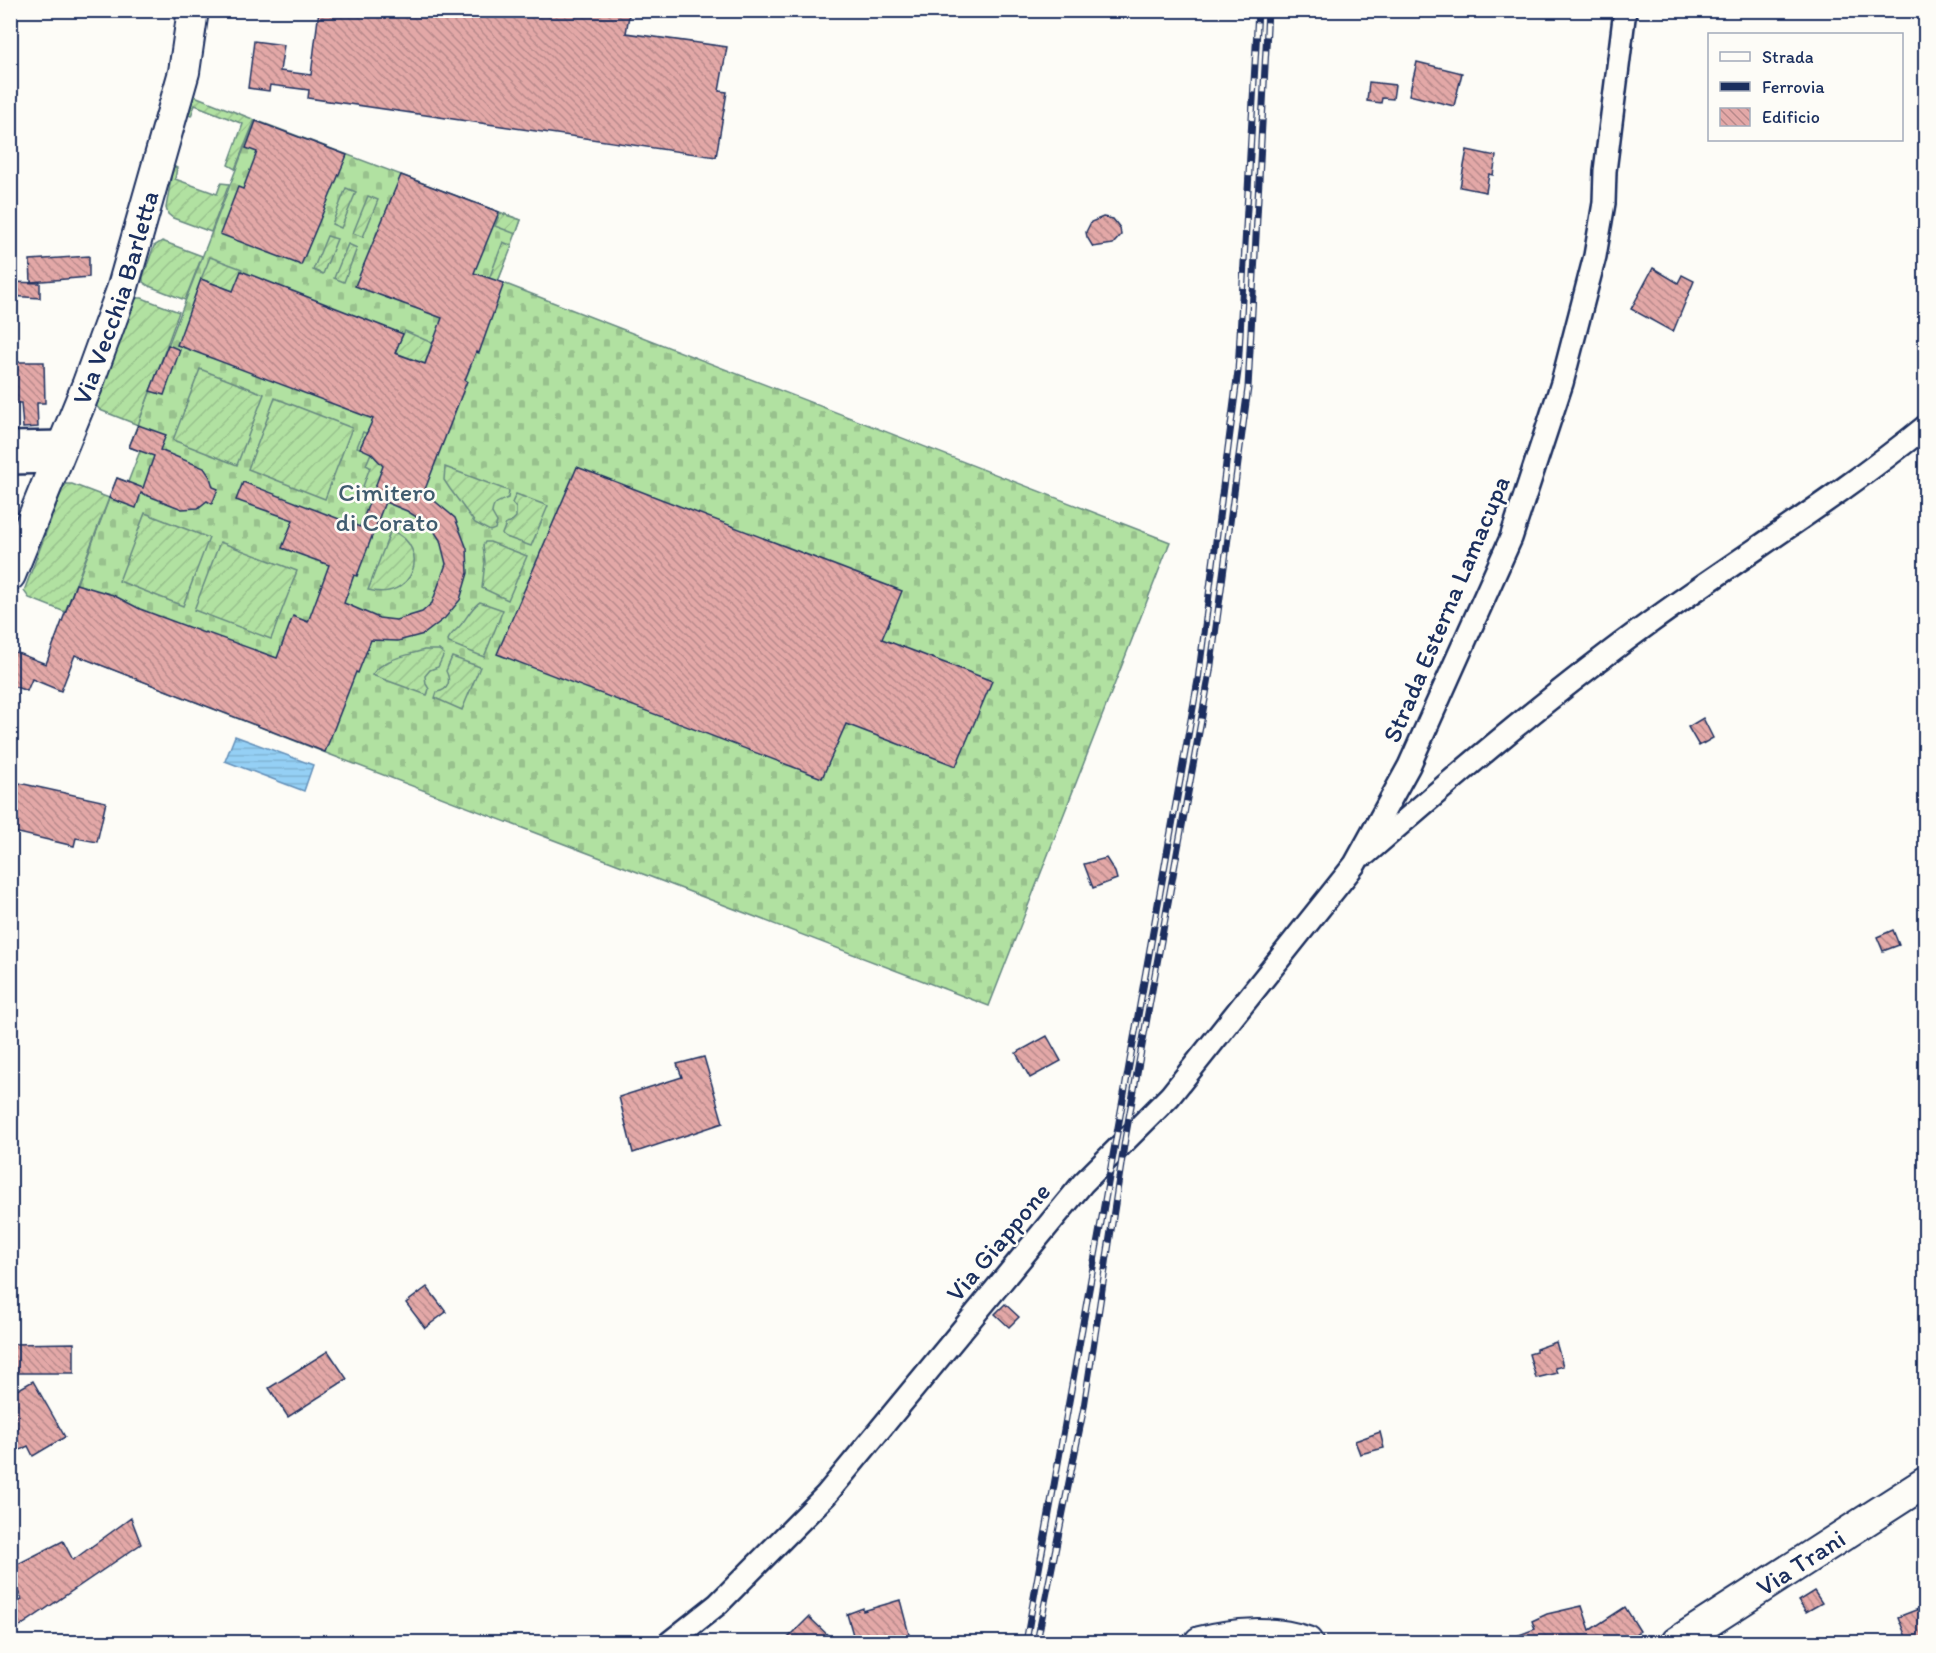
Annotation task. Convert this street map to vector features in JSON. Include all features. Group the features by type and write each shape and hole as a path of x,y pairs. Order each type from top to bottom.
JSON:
{"street":[{"name":"Via Vecchia Barletta","path":"10,575 61,452 122,290 184,72 193,10"},
{"name":"Strada Esterna Lamacupa","path":"1354,864 1409,766 1511,538 1562,383 1595,256 1604,203 1605,171 1625,10"},
{"path":"1354,864 1571,681 1690,594 1857,478 1926,426"},
{"path":"10,443 61,452"},
{"path":"10,453 61,452"},
{"path":"10,463 61,452"},
{"name":"Via Giappone","path":"670,1642 718,1604 826,1495 1083,1183 1170,1096 1354,864"},
{"name":"Via Trani","path":"1677,1642 1926,1482"},
{"path":"1200,1642 1236,1635 1269,1634 1307,1642"}],"green space":[{"path":"187,93 255,120 235,169 228,165 243,124 195,105 191,116 184,113"},
{"name":"Cimitero di Corato","path":"255,120 521,220 498,281 1170,542 989,1006 331,755 53,646 117,478 128,482 140,451 129,447"},
{"path":"173,166 177,168 175,179 217,194 221,183 229,184 211,232 168,214 166,208"},
{"path":"346,188 356,192 341,228 332,224"},
{"path":"368,196 378,200 363,237 353,233"},
{"path":"500,213 521,220 516,234 495,226"},
{"path":"327,236 337,239 323,274 313,270"},
{"path":"162,241 202,256 185,300 143,282 154,246"},
{"path":"503,242 512,246 478,332 470,329"},
{"path":"348,244 357,248 344,282 334,278"},
{"path":"210,257 242,269 237,283 398,344 405,331 432,343 425,364 201,279"},
{"path":"137,298 179,312 138,425 100,410 95,404 134,300"},
{"path":"200,369 264,394 237,465 173,440"},
{"path":"275,398 352,428 325,499 248,469"},
{"path":"363,432 406,449 372,496 361,492 370,467 366,465 376,441 366,437 360,448 357,447"},
{"path":"445,467 509,491 508,498 497,503 493,509 492,513 497,522 495,529 490,531 475,523 444,480"},
{"path":"66,484 72,484 109,498 65,612 29,598 24,591"},
{"path":"516,494 548,506 531,546 502,534 506,524 516,517 516,508 512,503"},
{"path":"145,513 209,538 183,606 119,581"},
{"path":"391,530 404,539 412,549 414,560 412,572 406,581 396,588 383,592 368,590"},
{"path":"220,542 297,571 271,639 194,610"},
{"path":"485,542 527,556 508,600 482,588"},
{"path":"480,602 503,610 484,657 449,643 448,640"},
{"path":"424,650 439,650 444,654 438,667 430,670 425,676 429,689 427,695 372,675 388,662"},
{"path":"452,657 480,667 462,710 435,698 437,692 448,684 446,671"}],"water":[{"path":"235,736 313,765 304,791 225,761"}],"building":[{"path":"319,10 630,10 626,33 727,47 719,91 727,92 716,157 308,98 309,90 270,85 269,91 248,88 254,41 284,45 280,71 311,75"},
{"path":"1417,62 1462,73 1454,106 1409,95"},
{"path":"1369,82 1395,85 1393,99 1382,98 1381,103 1367,101"},
{"path":"256,121 347,155 301,265 220,234 238,187 243,189 257,152 246,148"},
{"path":"1467,150 1496,156 1493,175 1489,174 1486,192 1460,187"},
{"path":"401,175 499,212 474,273 504,283 424,492 455,518 467,549 468,573 460,600 445,618 424,634 398,641 371,640 325,752 75,655 61,691 32,679 27,691 10,685 10,650 46,664 76,584 113,595 140,609 277,658 293,616 308,622 329,565 282,548 293,520 236,500 243,482 360,527 383,466 371,453 360,448 373,419 177,345 201,279 233,291 241,271 403,334 395,353 425,364 442,318 355,286","holes":["385,502 407,511 431,526 440,540 446,564 432,603 422,612 396,620 379,618 344,603 354,575 357,576"]},
{"path":"1103,217 1113,219 1120,228 1121,235 1113,244 1093,247 1086,232 1091,222"},
{"path":"89,256 89,277 31,282 30,260"},
{"path":"1653,268 1678,283 1682,275 1694,281 1673,332 1631,309"},
{"path":"10,282 40,283 40,298 10,296"},
{"path":"168,345 180,350 164,395 150,391"},
{"path":"10,362 44,362 45,403 37,403 38,427 23,428 21,403 10,403"},
{"path":"138,425 166,435 160,450 204,468 213,487 218,489 212,504 207,501 198,508 182,509 141,493 136,508 109,498 117,478 143,488 154,456 129,447"},
{"path":"577,467 902,591 882,639 992,681 956,766 846,724 822,778 497,654"},
{"path":"1703,718 1713,738 1699,746 1688,727"},
{"path":"10,781 106,802 97,842 76,838 74,846 10,831"},
{"path":"1106,858 1117,879 1093,888 1084,864"},
{"path":"1893,930 1899,945 1883,951 1877,937"},
{"path":"1047,1036 1061,1061 1030,1078 1016,1053"},
{"path":"704,1057 723,1123 633,1153 619,1097 682,1077 677,1064"},
{"path":"427,1287 446,1312 425,1328 406,1303"},
{"path":"1005,1304 1019,1317 1009,1327 995,1314"},
{"path":"1556,1342 1563,1366 1555,1368 1557,1373 1536,1378 1529,1354"},
{"path":"74,1343 74,1373 16,1373 10,1366 10,1344"},
{"path":"328,1351 347,1379 288,1417 269,1388"},
{"path":"33,1381 65,1437 33,1456 28,1446 10,1455 10,1434 18,1429 11,1419 16,1416 10,1407 10,1394"},
{"path":"1380,1432 1384,1448 1360,1454 1355,1441"},
{"path":"131,1518 141,1544 10,1633 10,1605 22,1600 10,1568 63,1541 73,1560"},
{"path":"1814,1591 1822,1603 1806,1612 1798,1601"},
{"path":"900,1600 911,1642 855,1642 847,1614"},
{"path":"1582,1606 1590,1630 1625,1607 1640,1631 1622,1642 1571,1642 1573,1641 1571,1638 1560,1642 1503,1642 1535,1629 1532,1621 1547,1614"},
{"path":"1926,1606 1926,1642 1908,1642 1898,1617"},
{"path":"809,1617 835,1642 784,1642"}],"railway":[{"path":"1026,1642 1198,680 1238,371 1258,10"},
{"path":"1037,1642 1084,1407 1125,1139 1210,672 1248,388 1268,10"}]}
